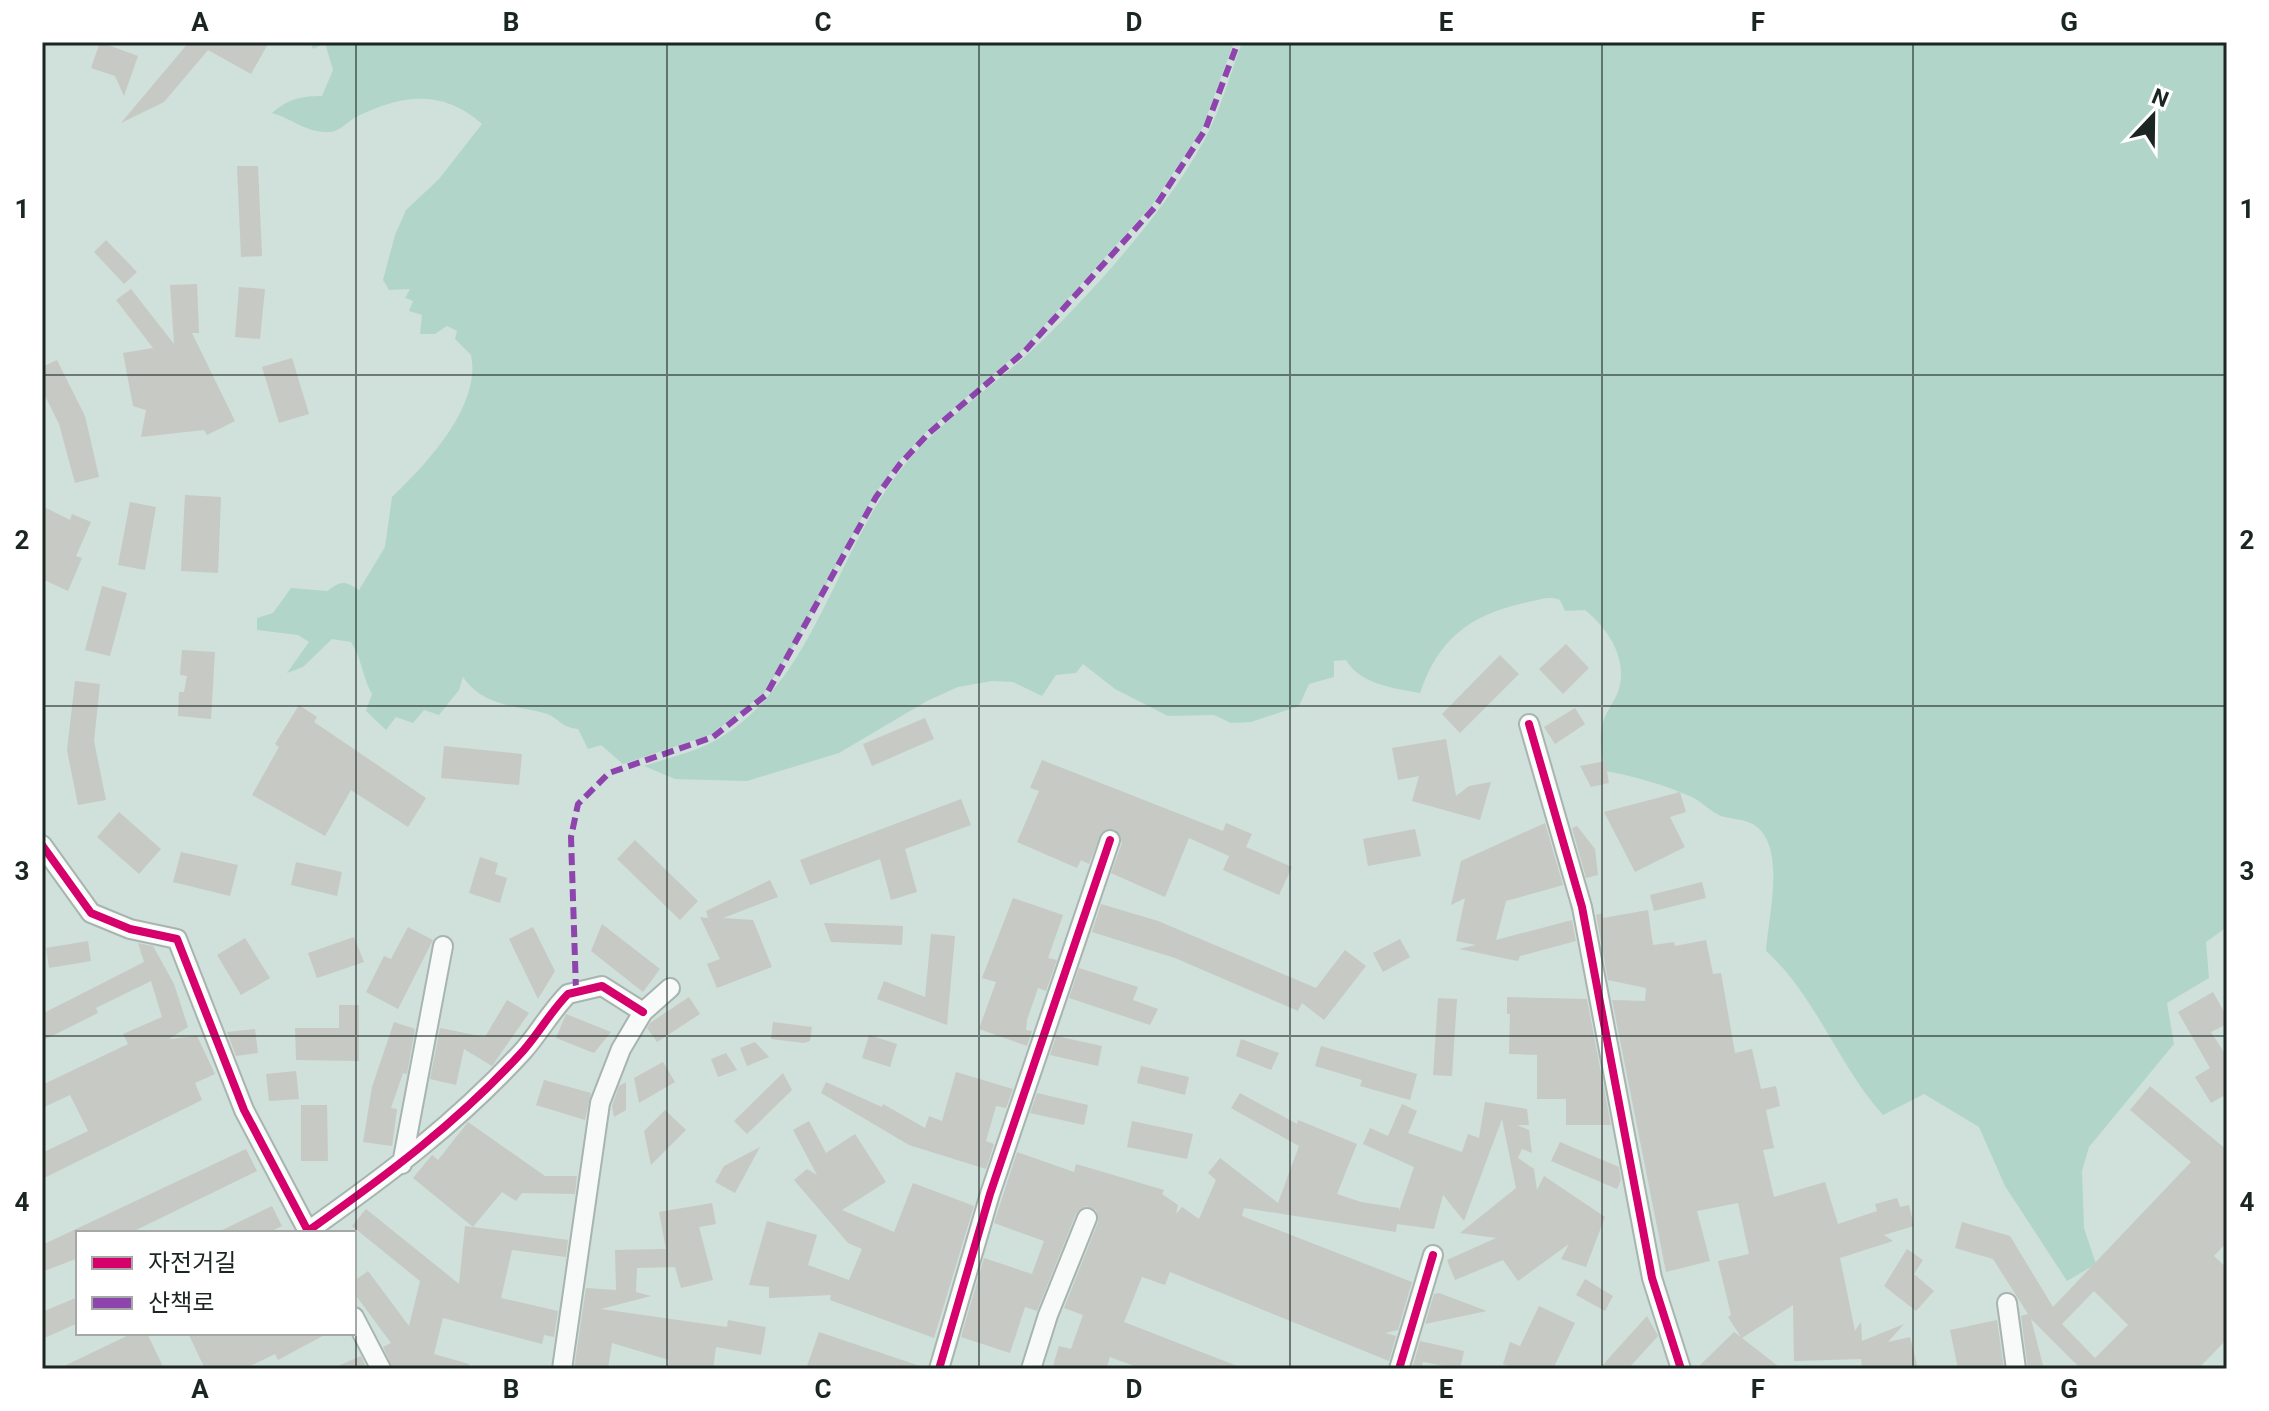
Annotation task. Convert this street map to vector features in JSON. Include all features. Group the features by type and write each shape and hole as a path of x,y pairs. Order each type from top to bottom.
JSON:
{"street":[{"path":"1529,724 1582,907 1652,1278 1681,1369"},
{"path":"939,1369 990,1194 1110,840"},
{"path":"42,845 91,913 130,929 177,939 244,1110 308,1231"},
{"path":"402,1164 443,946"},
{"path":"310,1231 402,1164 456,1118 525,1049 568,994 602,986 643,1012"},
{"path":"562,1369 600,1103 621,1049 643,1012 670,988"},
{"path":"1031,1369 1048,1315 1087,1218"},
{"path":"1399,1369 1433,1255"},
{"path":"2007,1303 2016,1369"},
{"path":"356,1321 381,1369"}],"green space":[{"path":"310,42 1234,42 1202,129 1152,205 1023,349 927,431 898,462 874,495 790,652 764,693 712,734 623,764 601,745 588,749 578,729 544,713 489,699 471,687 463,677 459,690 439,715 424,710 413,723 396,717 386,730 366,711 372,694 351,642 332,639 303,667 287,673 309,642 298,635 257,630 257,618 273,613 291,588 327,591 343,583 359,590 385,547 392,497 448,433 468,394 472,374 471,355 455,339 457,331 447,326 435,334 420,334 422,315 409,311 413,301 405,298 410,289 389,290 383,280 395,235 406,210 439,179 482,124 452,105 422,99 390,103 373,109 330,132 307,128 272,113 295,99 322,96 333,70 325,43 313,49"},
{"path":"1242,42 2227,42 2227,927 2206,942 2209,978 2167,1003 2174,1044 2089,1147 2082,1171 2084,1228 2096,1264 2067,1281 2005,1186 1979,1127 1924,1094 1883,1115 1867,1095 1799,989 1766,951 1773,868 1766,838 1757,827 1717,814 1696,799 1671,789 1605,771 1601,732 1621,680 1619,657 1609,636 1594,618 1585,610 1565,611 1560,600 1546,598 1504,608 1472,623 1446,644 1427,674 1420,693 1379,684 1360,675 1346,660 1334,661 1334,677 1309,684 1299,706 1251,722 1231,723 1214,715 1168,716 1115,689 1083,664 1076,673 1056,675 1042,696 1013,682 992,681 958,687 927,701 839,753 747,781 675,779 644,766 718,739 751,714 778,684 801,650 880,500 903,467 932,436 1029,353 1077,305 1173,191 1208,133"}],"building":[{"path":"100,42 138,56 124,96 115,76 91,68"},
{"path":"189,42 269,42 251,74 208,50 164,102 121,123"},
{"path":"237,166 258,166 262,256 241,257"},
{"path":"106,240 137,272 124,284 94,252"},
{"path":"197,284 199,333 192,333 235,421 207,435 204,430 141,437 146,410 133,406 123,353 153,348 116,300 131,289 174,344 170,285"},
{"path":"239,287 265,289 260,339 235,337"},
{"path":"292,358 309,414 279,423 262,367"},
{"path":"57,360 85,416 99,477 75,483 59,424 42,390 42,367"},
{"path":"185,495 221,497 218,573 181,571"},
{"path":"130,502 156,507 145,570 118,565"},
{"path":"42,506 70,520 72,514 91,522 76,556 82,558 68,591 42,579"},
{"path":"102,586 127,593 110,656 85,650"},
{"path":"1566,644 1589,668 1563,694 1539,669"},
{"path":"182,650 215,652 211,719 178,716 179,692 184,692 187,676 180,675"},
{"path":"1500,655 1519,674 1460,733 1442,714"},
{"path":"75,681 100,684 94,741 106,800 78,805 67,750"},
{"path":"299,705 317,717 314,722 426,798 408,827 351,790 325,836 252,795 279,747 275,744"},
{"path":"1575,708 1585,724 1555,744 1544,727"},
{"path":"925,718 934,739 872,766 863,744"},
{"path":"1446,739 1456,796 1469,786 1491,782 1480,820 1412,801 1419,776 1398,780 1392,748"},
{"path":"444,746 522,754 519,785 441,778"},
{"path":"1042,760 1223,831 1226,823 1252,834 1246,847 1292,867 1279,895 1223,870 1229,856 1189,838 1165,897 1111,873 1122,843 1115,829 1102,832 1089,864 1081,860 1077,868 1017,842 1039,791 1030,788"},
{"path":"1605,761 1609,783 1591,787 1580,766"},
{"path":"1680,792 1686,812 1670,817 1685,847 1635,872 1604,812"},
{"path":"961,799 971,825 905,849 917,892 891,900 880,859 810,885 800,860"},
{"path":"119,812 161,849 139,874 97,837"},
{"path":"1545,823 1563,885 1506,901 1496,940 1572,920 1576,941 1520,956 1518,961 1459,949 1476,945 1456,941 1465,898 1451,905 1461,861"},
{"path":"1577,826 1595,849 1598,875 1586,878 1572,828"},
{"path":"1415,829 1421,856 1368,866 1363,839"},
{"path":"635,840 698,901 680,920 617,859"},
{"path":"181,852 238,865 230,896 173,882"},
{"path":"480,857 498,863 495,874 507,878 500,903 469,893"},
{"path":"296,862 342,872 337,896 291,885"},
{"path":"770,880 778,897 723,918 753,920 772,967 717,988 707,964 720,959 700,917 708,918 706,911"},
{"path":"1702,882 1706,898 1654,911 1650,895"},
{"path":"1013,898 1063,915 1048,958 1057,960 1046,991 1038,988 1027,1020 1026,1030 1032,1031 1027,1046 979,1029 996,982 982,978"},
{"path":"1101,904 1158,921 1316,988 1345,950 1366,966 1324,1020 1302,1003 1298,1011 1175,958 1092,932"},
{"path":"1648,910 1653,945 1674,942 1675,946 1706,940 1713,974 1721,973 1735,1053 1752,1049 1761,1089 1776,1086 1780,1106 1766,1110 1774,1148 1763,1150 1774,1197 1825,1182 1838,1224 1877,1211 1875,1204 1897,1198 1900,1207 1909,1205 1914,1226 1884,1235 1893,1241 1840,1258 1855,1331 1861,1322 1862,1341 1904,1324 1888,1342 1910,1337 1918,1369 1862,1369 1861,1359 1794,1361 1793,1305 1742,1338 1782,1369 1696,1369 1734,1332 1741,1337 1728,1317 1731,1315 1718,1261 1749,1254 1738,1203 1697,1211 1710,1261 1666,1272 1612,1000 1645,1001 1646,988 1608,980 1596,915 1602,913 1603,918"},
{"path":"824,923 903,926 902,945 831,942"},
{"path":"602,924 660,969 643,992 591,951"},
{"path":"408,927 433,940 398,1009 366,992 384,956 391,959"},
{"path":"533,927 555,971 538,999 509,939"},
{"path":"931,934 955,936 947,1025 877,999 884,981 925,997"},
{"path":"354,937 364,962 317,978 308,953"},
{"path":"245,938 270,978 241,995 217,955"},
{"path":"1400,939 1410,957 1383,972 1373,953"},
{"path":"88,941 91,961 49,968 46,948"},
{"path":"138,943 153,946 174,984 188,1027 169,1039 197,1036 215,1074 195,1083 202,1100 42,1179 42,1153 88,1131 70,1095 42,1108 42,1085 128,1044 123,1034 162,1017 151,981 96,1008 98,1013 42,1041 42,1014 144,962"},
{"path":"1079,968 1138,987 1133,1000 1158,1009 1150,1025 1069,998"},
{"path":"2213,992 2227,1017 2227,1024 2211,1032 2227,1057 2227,1099 2225,1095 2211,1103 2195,1077 2210,1068 2178,1012"},
{"path":"689,997 700,1014 657,1042 647,1028 650,1023"},
{"path":"1507,997 1587,999 1611,1125 1566,1125 1566,1099 1537,1099 1537,1055 1509,1054 1510,1014 1507,1014"},
{"path":"1438,998 1457,999 1452,1076 1433,1075"},
{"path":"507,1000 529,1013 492,1066 464,1049 456,1085 430,1079 440,1028 485,1037"},
{"path":"339,1005 359,1005 359,1061 296,1060 295,1028 339,1028"},
{"path":"566,1014 611,1032 594,1053 556,1038"},
{"path":"394,1022 415,1029 407,1074 403,1073 391,1108 397,1109 392,1146 363,1142 372,1087"},
{"path":"773,1022 812,1027 810,1041 771,1039"},
{"path":"255,1029 258,1053 236,1056 227,1032"},
{"path":"869,1035 897,1044 890,1067 862,1058"},
{"path":"1056,1036 1102,1046 1098,1066 1050,1055"},
{"path":"1241,1039 1279,1053 1271,1070 1236,1056"},
{"path":"755,1042 769,1057 747,1066 740,1048"},
{"path":"1321,1046 1417,1074 1410,1100 1360,1086 1362,1080 1315,1066"},
{"path":"726,1053 737,1070 718,1077 711,1059"},
{"path":"663,1062 675,1082 639,1103 634,1078"},
{"path":"1141,1066 1189,1077 1185,1095 1137,1083"},
{"path":"296,1071 299,1099 269,1101 266,1074"},
{"path":"956,1072 1013,1089 1006,1108 996,1106 986,1141 994,1144 986,1169 909,1145 821,1093 826,1082 882,1107 883,1104 925,1128 929,1116 942,1121"},
{"path":"783,1073 792,1090 747,1134 734,1121"},
{"path":"544,1080 591,1093 585,1120 536,1105"},
{"path":"626,1082 626,1110 614,1117 612,1106 619,1086"},
{"path":"2150,1086 2227,1150 2227,1242 2214,1256 2227,1268 2227,1339 2198,1369 2081,1369 2031,1319 2044,1369 2028,1369 2021,1316 2028,1314 1993,1259 1955,1248 1962,1222 2010,1236 2053,1307 2191,1162 2130,1110","holes":["2094,1291 2128,1325 2095,1358 2062,1324"]},
{"path":"1037,1093 1088,1105 1084,1125 1030,1113"},
{"path":"1240,1093 1297,1124 1298,1120 1357,1144 1337,1194 1361,1202 1399,1208 1399,1211 1414,1167 1363,1144 1370,1128 1388,1136 1402,1104 1417,1111 1408,1133 1462,1152 1468,1134 1479,1138 1485,1102 1527,1109 1529,1125 1517,1125 1529,1130 1532,1153 1522,1149 1518,1158 1534,1169 1537,1190 1544,1176 1605,1217 1586,1267 1561,1259 1569,1244 1518,1281 1503,1260 1455,1280 1447,1260 1496,1238 1460,1233 1516,1188 1502,1119 1464,1221 1443,1195 1434,1229 1397,1224 1396,1232 1244,1208 1242,1216 1412,1282 1398,1330 1385,1333 1396,1336 1389,1361 1170,1272 1165,1285 1142,1277 1124,1322 1245,1369 1142,1369 1110,1357 1106,1369 1052,1369 1059,1346 1071,1349 1083,1315 1064,1308 1098,1222 1096,1210 1086,1206 1076,1214 1037,1311 1025,1307 1010,1353 961,1337 984,1258 1032,1274 1044,1241 994,1223 1017,1152 1074,1172 1076,1164 1164,1190 1162,1194 1178,1205 1176,1214 1182,1207 1199,1219 1216,1180 1208,1173 1220,1158 1278,1203 1299,1146 1231,1108"},
{"path":"301,1105 327,1105 328,1161 301,1161"},
{"path":"665,1110 686,1130 651,1165 644,1131"},
{"path":"809,1121 826,1153 855,1134 886,1182 842,1210 894,1232 913,1183 974,1206 934,1338 830,1300 831,1295 769,1298 769,1287 749,1285 767,1221 817,1235 808,1265 849,1280 862,1249 848,1243 794,1180 807,1169 817,1175 793,1130"},
{"path":"1132,1121 1193,1134 1187,1159 1127,1147"},
{"path":"468,1122 545,1176 577,1176 575,1194 522,1193 516,1201 502,1192 473,1227 413,1178 432,1155 438,1160"},
{"path":"1560,1142 1619,1167 1621,1180 1617,1189 1551,1161"},
{"path":"760,1147 735,1193 715,1182 724,1166"},
{"path":"246,1149 257,1171 134,1231 76,1231 76,1259 42,1272 42,1245"},
{"path":"712,1203 716,1224 699,1227 713,1280 681,1288 675,1267 637,1268 636,1292 651,1296 601,1309 727,1327 728,1320 766,1327 761,1355 716,1347 713,1369 666,1369 669,1360 612,1343 608,1369 574,1369 586,1288 616,1290 615,1250 666,1249 659,1212"},
{"path":"272,1206 282,1226 272,1231 220,1231"},
{"path":"366,1209 459,1284 465,1226 568,1240 566,1257 512,1250 501,1298 558,1311 554,1337 544,1335 542,1344 443,1318 434,1354 469,1364 469,1369 393,1369 383,1347 391,1343 356,1296 356,1280 368,1271 409,1326 420,1281 352,1226"},
{"path":"1907,1249 1923,1260 1914,1274 1934,1291 1916,1311 1884,1286"},
{"path":"1585,1279 1613,1296 1605,1311 1576,1295"},
{"path":"1439,1293 1487,1311 1425,1324 1434,1294"},
{"path":"76,1298 76,1324 42,1339 42,1312"},
{"path":"1539,1306 1575,1323 1553,1369 1517,1369 1503,1364 1510,1342 1520,1346"},
{"path":"1647,1316 1658,1336 1628,1369 1599,1369"},
{"path":"1997,1320 2004,1369 1958,1369 1950,1330"},
{"path":"819,1332 920,1366 919,1369 806,1369"},
{"path":"129,1335 148,1335 164,1369 58,1369"},
{"path":"189,1335 324,1335 278,1360 275,1354 244,1369 205,1369"},
{"path":"1420,1341 1464,1351 1460,1369 1423,1362 1421,1369 1412,1369"},
{"path":"361,1356 367,1369 331,1369"}],"marked path":[{"path":"576,991 571,837 578,804 609,773 713,737 766,695 876,497 900,464 929,433 1025,351 1155,207 1205,130 1238,42"}],"cycle path":[{"path":"1529,724 1582,907 1652,1278 1681,1369"},
{"path":"939,1369 990,1194 1110,840"},
{"path":"42,845 91,913 130,929 177,939 244,1110 308,1231"},
{"path":"308,1231 393,1168 473,1102 523,1051 568,994 602,986 643,1012"},
{"path":"1399,1369 1433,1255"}]}
